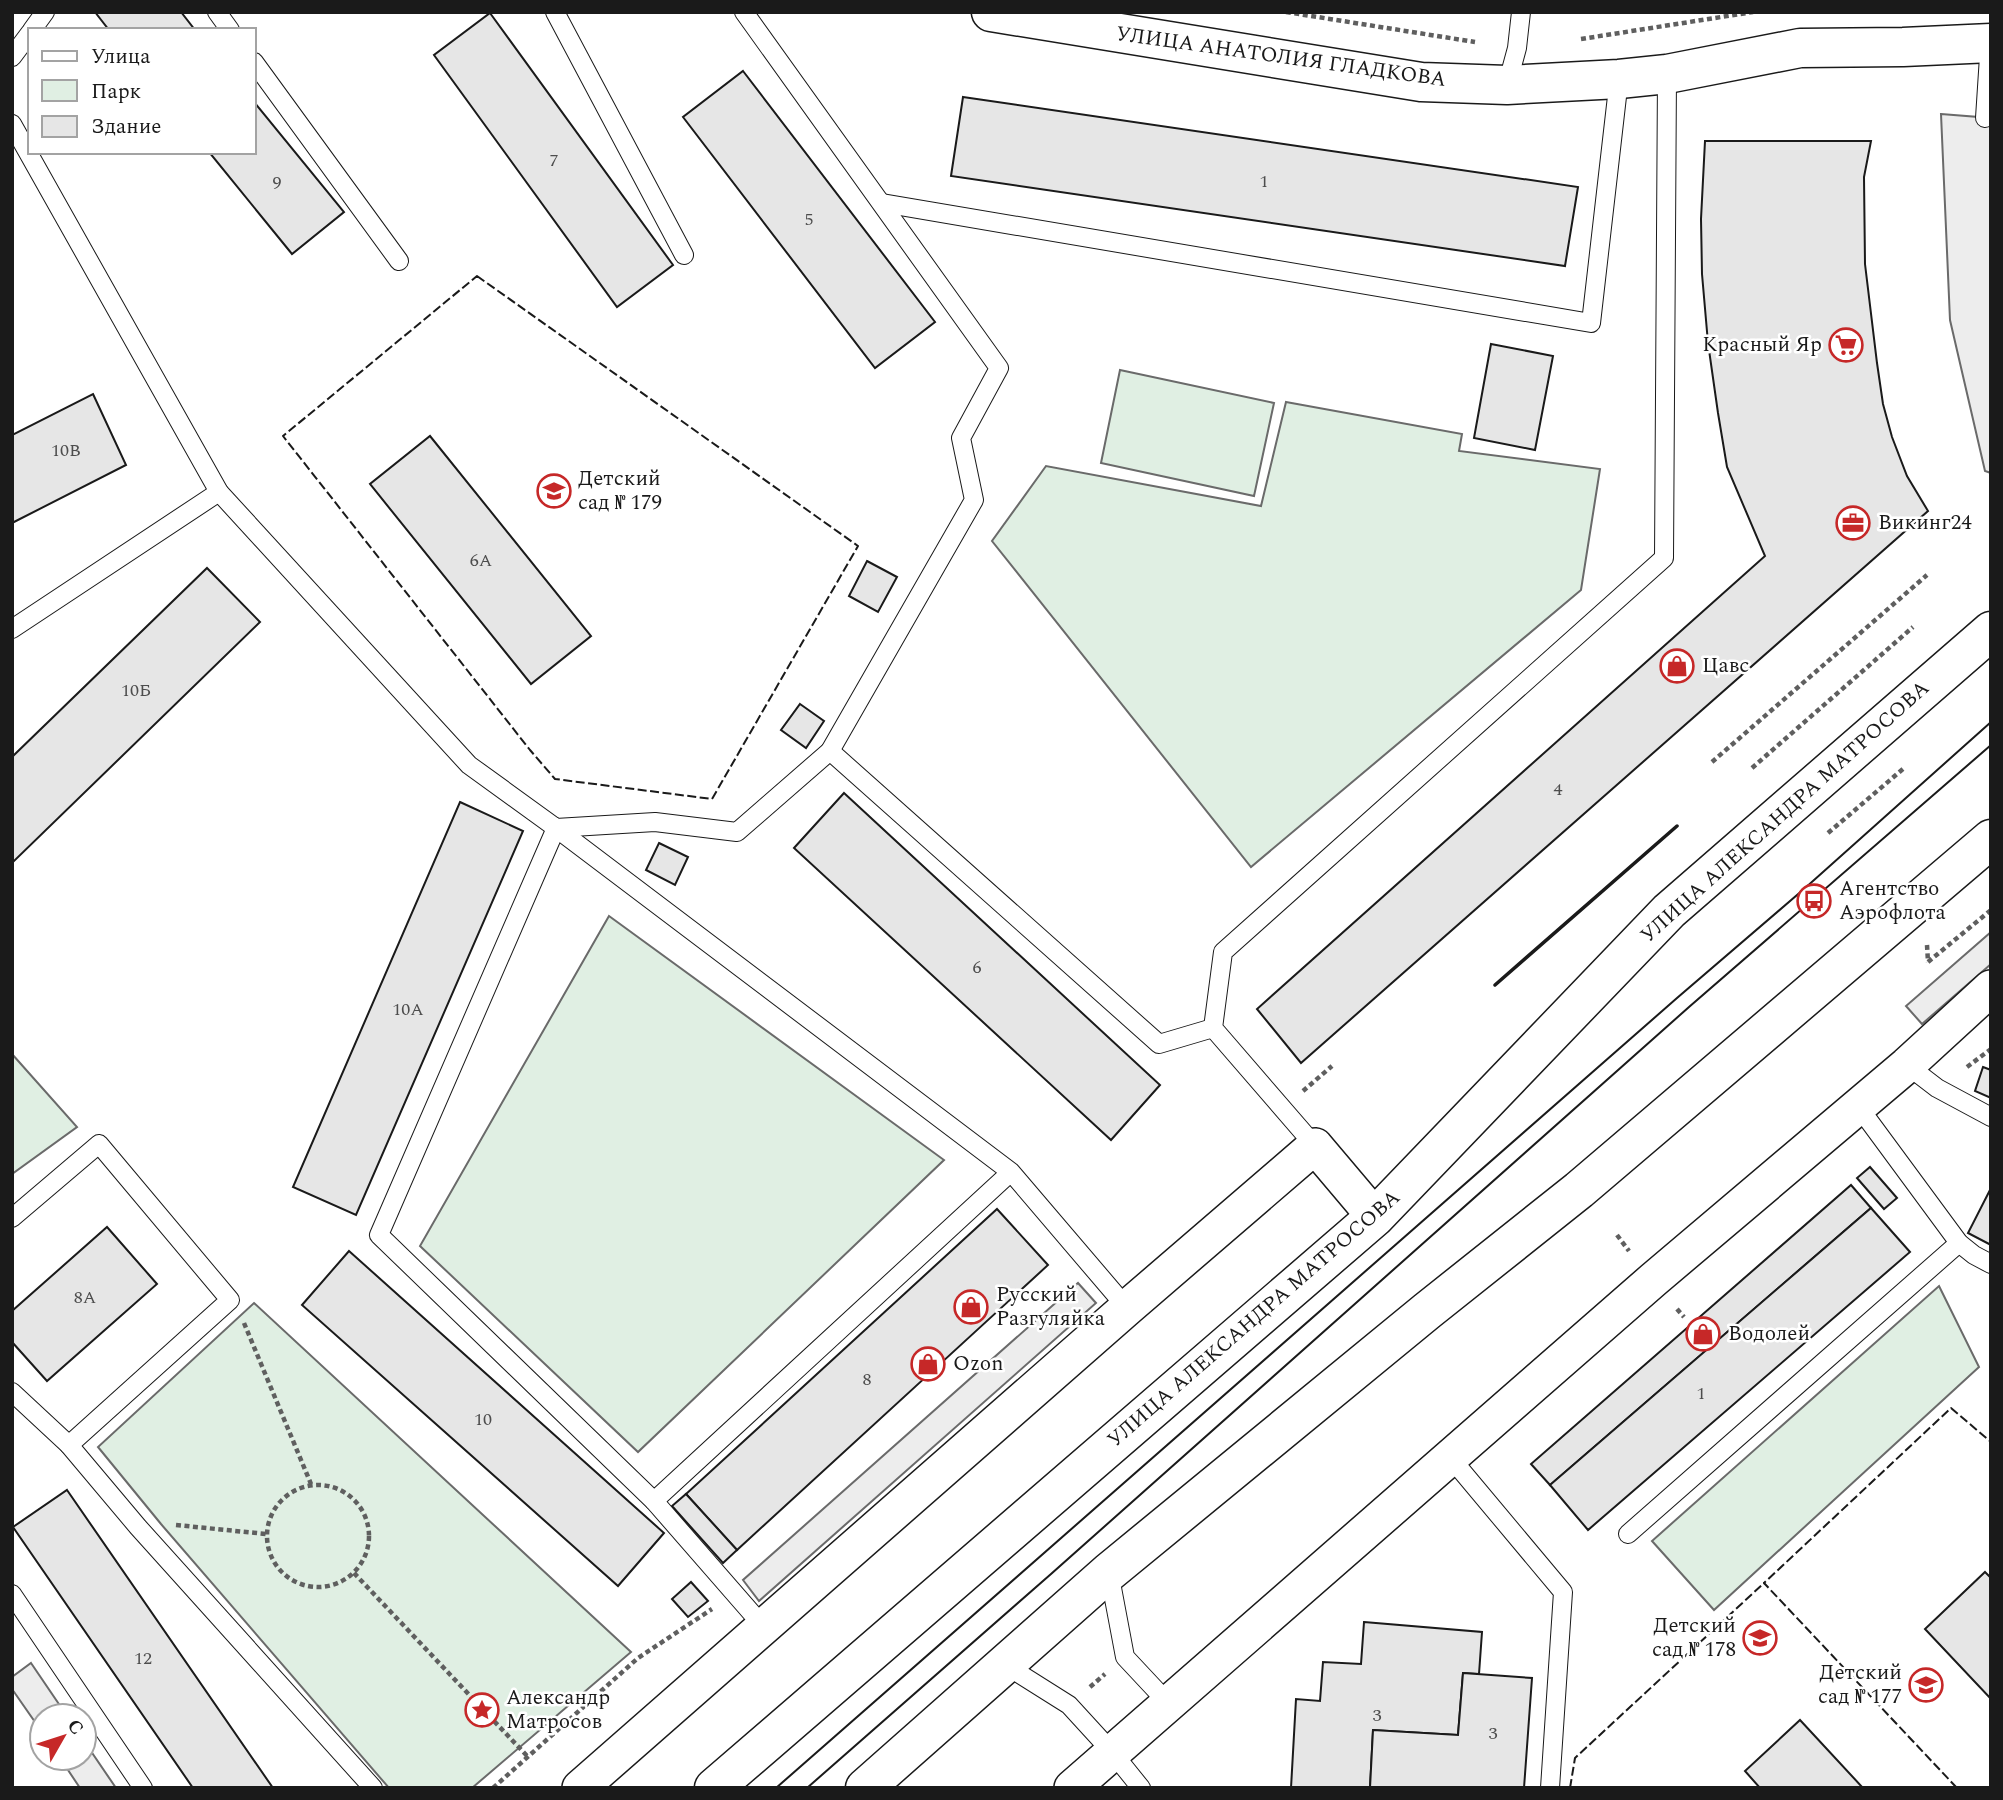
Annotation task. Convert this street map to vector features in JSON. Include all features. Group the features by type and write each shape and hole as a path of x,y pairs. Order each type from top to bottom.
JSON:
{"main road":[{"name":"УЛИЦА АНАТОЛИЯ ГЛАДКОВА","path":"991,12 1421,82 1507,85 1667,74 1800,48 1903,47 1990,41"},
{"name":"УЛИЦА АЛЕКСАНДРА МАТРОСОВА","path":"714,1788 1375,1217 1669,911 1991,631"},
{"path":"865,1788 1109,1572 1579,1190 1991,839"}],"street":[{"path":"1072,1788 1663,1272 1907,1065 1991,988"},
{"path":"580,1788 1315,1146 1375,1217"}],"lane":[{"path":"33,28 44,12"},
{"path":"217,12 229,28"},
{"path":"555,12 684,255"},
{"path":"556,828 655,822 737,832 830,751 974,500 961,438 999,368 744,12"},
{"path":"1507,85 1517,48 1521,12"},
{"path":"12,57 28,35"},
{"path":"1985,118 1990,41"},
{"path":"256,65 399,261"},
{"path":"1315,1146 1213,1028 1223,952 1664,558 1667,74"},
{"path":"881,203 1591,323 1619,79"},
{"path":"12,124 28,152"},
{"path":"29,154 219,492 469,765 1011,1172 1127,1308"},
{"path":"12,629 219,492"},
{"path":"830,751 1159,1044 1213,1028"},
{"path":"556,828 379,1235 654,1501 763,1626"},
{"path":"1907,1065 1937,1088 1991,1117"},
{"path":"1857,1106 1959,1243 1991,1264"},
{"path":"12,1218 99,1143 230,1300 69,1445"},
{"path":"654,1501 1011,1172"},
{"path":"1628,1534 1959,1243"},
{"path":"12,1392 69,1445 138,1527 373,1788"},
{"path":"1450,1457 1563,1592 1549,1788"},
{"path":"1109,1572 1125,1657 1168,1703"},
{"path":"12,1594 143,1788"},
{"path":"1003,1664 1069,1705 1141,1788"}],"path":[{"path":"1712,762 1927,575"},
{"path":"1752,768 1913,627"},
{"path":"1828,833 1903,769"},
{"path":"1927,944 1928,961 1991,910"},
{"path":"1967,1067 1991,1049"},
{"path":"1283,1108 1332,1066"},
{"path":"1617,1235 1635,1258"},
{"path":"230,1300 241,1315 311,1484"},
{"path":"311,1484 343,1490 356,1500 370,1529 364,1560 354,1573 341,1583 325,1587 307,1587 290,1579 277,1567 269,1552 266,1534 270,1516 280,1501 294,1490 311,1484"},
{"path":"138,1527 161,1524 266,1534"},
{"path":"354,1573 529,1758"},
{"path":"493,1788 638,1658 725,1600 729,1585"},
{"path":"1083,1693 1114,1667"}],"green space":[{"path":"1120,370 1274,403 1254,496 1101,463"},
{"path":"1286,402 1462,434 1459,451 1600,469 1581,590 1251,867 992,541 1046,466 1261,506"},
{"path":"609,916 944,1160 638,1452 420,1246"},
{"path":"12,1054 77,1127 12,1174"},
{"path":"1939,1286 1979,1367 1714,1610 1652,1541"},
{"path":"254,1303 631,1652 472,1788 389,1788 98,1447"}],"shaded area":[{"path":"1941,114 1991,118 1991,473 1985,471 1950,320"},
{"path":"1991,932 1991,964 1922,1024 1906,1006"},
{"path":"1078,1283 1096,1303 759,1601 743,1580"},
{"path":"31,1663 57,1702 28,1702 28,1712 12,1689 12,1677"},
{"path":"98,1762 116,1788 80,1788 69,1772 98,1772"}],"building":[{"path":"95,12 181,12 193,28 107,28"},
{"path":"490,13 673,265 617,307 434,55"},
{"path":"743,71 935,322 875,368 683,117"},
{"path":"963,97 1578,187 1565,266 951,176"},
{"path":"256,104 344,212 292,254 211,154 256,154"},
{"path":"1705,141 1871,141 1864,177 1865,264 1883,404 1907,476 1928,511 1301,1063 1257,1009 1765,556 1727,467 1718,413 1702,274 1701,219"},
{"path":"1491,344 1553,356 1535,450 1474,438"},
{"path":"93,394 126,465 12,523 12,435"},
{"path":"430,436 591,636 531,684 370,484"},
{"path":"867,561 897,577 878,612 849,596"},
{"path":"207,568 260,622 12,863 12,757"},
{"path":"800,704 824,721 806,748 781,730"},
{"path":"844,793 1160,1085 1111,1140 794,848"},
{"path":"460,802 523,831 356,1215 293,1187"},
{"path":"659,843 688,857 675,885 646,870"},
{"path":"1983,1067 1991,1070 1991,1098 1975,1091"},
{"path":"1870,1167 1897,1198 1884,1209 1857,1178"},
{"path":"1851,1185 1871,1208 1550,1485 1531,1464"},
{"path":"1991,1188 1991,1245 1968,1233"},
{"path":"1871,1208 1910,1252 1588,1530 1550,1485"},
{"path":"997,1209 1048,1265 737,1550 686,1494"},
{"path":"107,1227 157,1284 47,1381 12,1342 12,1311"},
{"path":"349,1251 664,1533 618,1586 302,1305"},
{"path":"67,1490 273,1788 193,1788 13,1527"},
{"path":"686,1494 737,1550 723,1563 672,1506"},
{"path":"1985,1572 1991,1578 1991,1699 1925,1629"},
{"path":"691,1582 708,1601 688,1617 672,1599"},
{"path":"1364,1622 1482,1632 1479,1674 1463,1673 1458,1735 1373,1730 1370,1788 1291,1788 1296,1699 1320,1701 1323,1662 1361,1664"},
{"path":"1463,1673 1532,1678 1524,1788 1370,1788 1373,1730 1458,1735"},
{"path":"1800,1720 1863,1788 1760,1788 1745,1771"}],"tram line":[{"path":"776,1788 1804,889 1991,722"},
{"path":"807,1788 1689,1007 1991,745"}],"fence":[{"path":"477,276 858,546 712,799 555,779 283,436 477,276"},
{"path":"1957,1788 1764,1583 1951,1408 1991,1442"},
{"path":"1570,1788 1575,1758 1765,1584"}],"wall":[{"path":"1495,985 1677,826"}],"place":[{"name":"Красный Яр","path":"1846,345"},
{"name":"Детский сад № 179","path":"554,491"},
{"name":"Викинг24","path":"1853,523"},
{"name":"Цавс","path":"1677,666"},
{"name":"Агентство Аэрофлота","path":"1814,901"},
{"name":"Русский Разгуляйка","path":"971,1307"},
{"name":"Водолей","path":"1703,1334"},
{"name":"Ozon","path":"928,1364"},
{"name":"Детский сад № 178","path":"1760,1638"},
{"name":"Детский сад № 177","path":"1926,1685"},
{"name":"Александр Матросов","path":"482,1710"}]}
